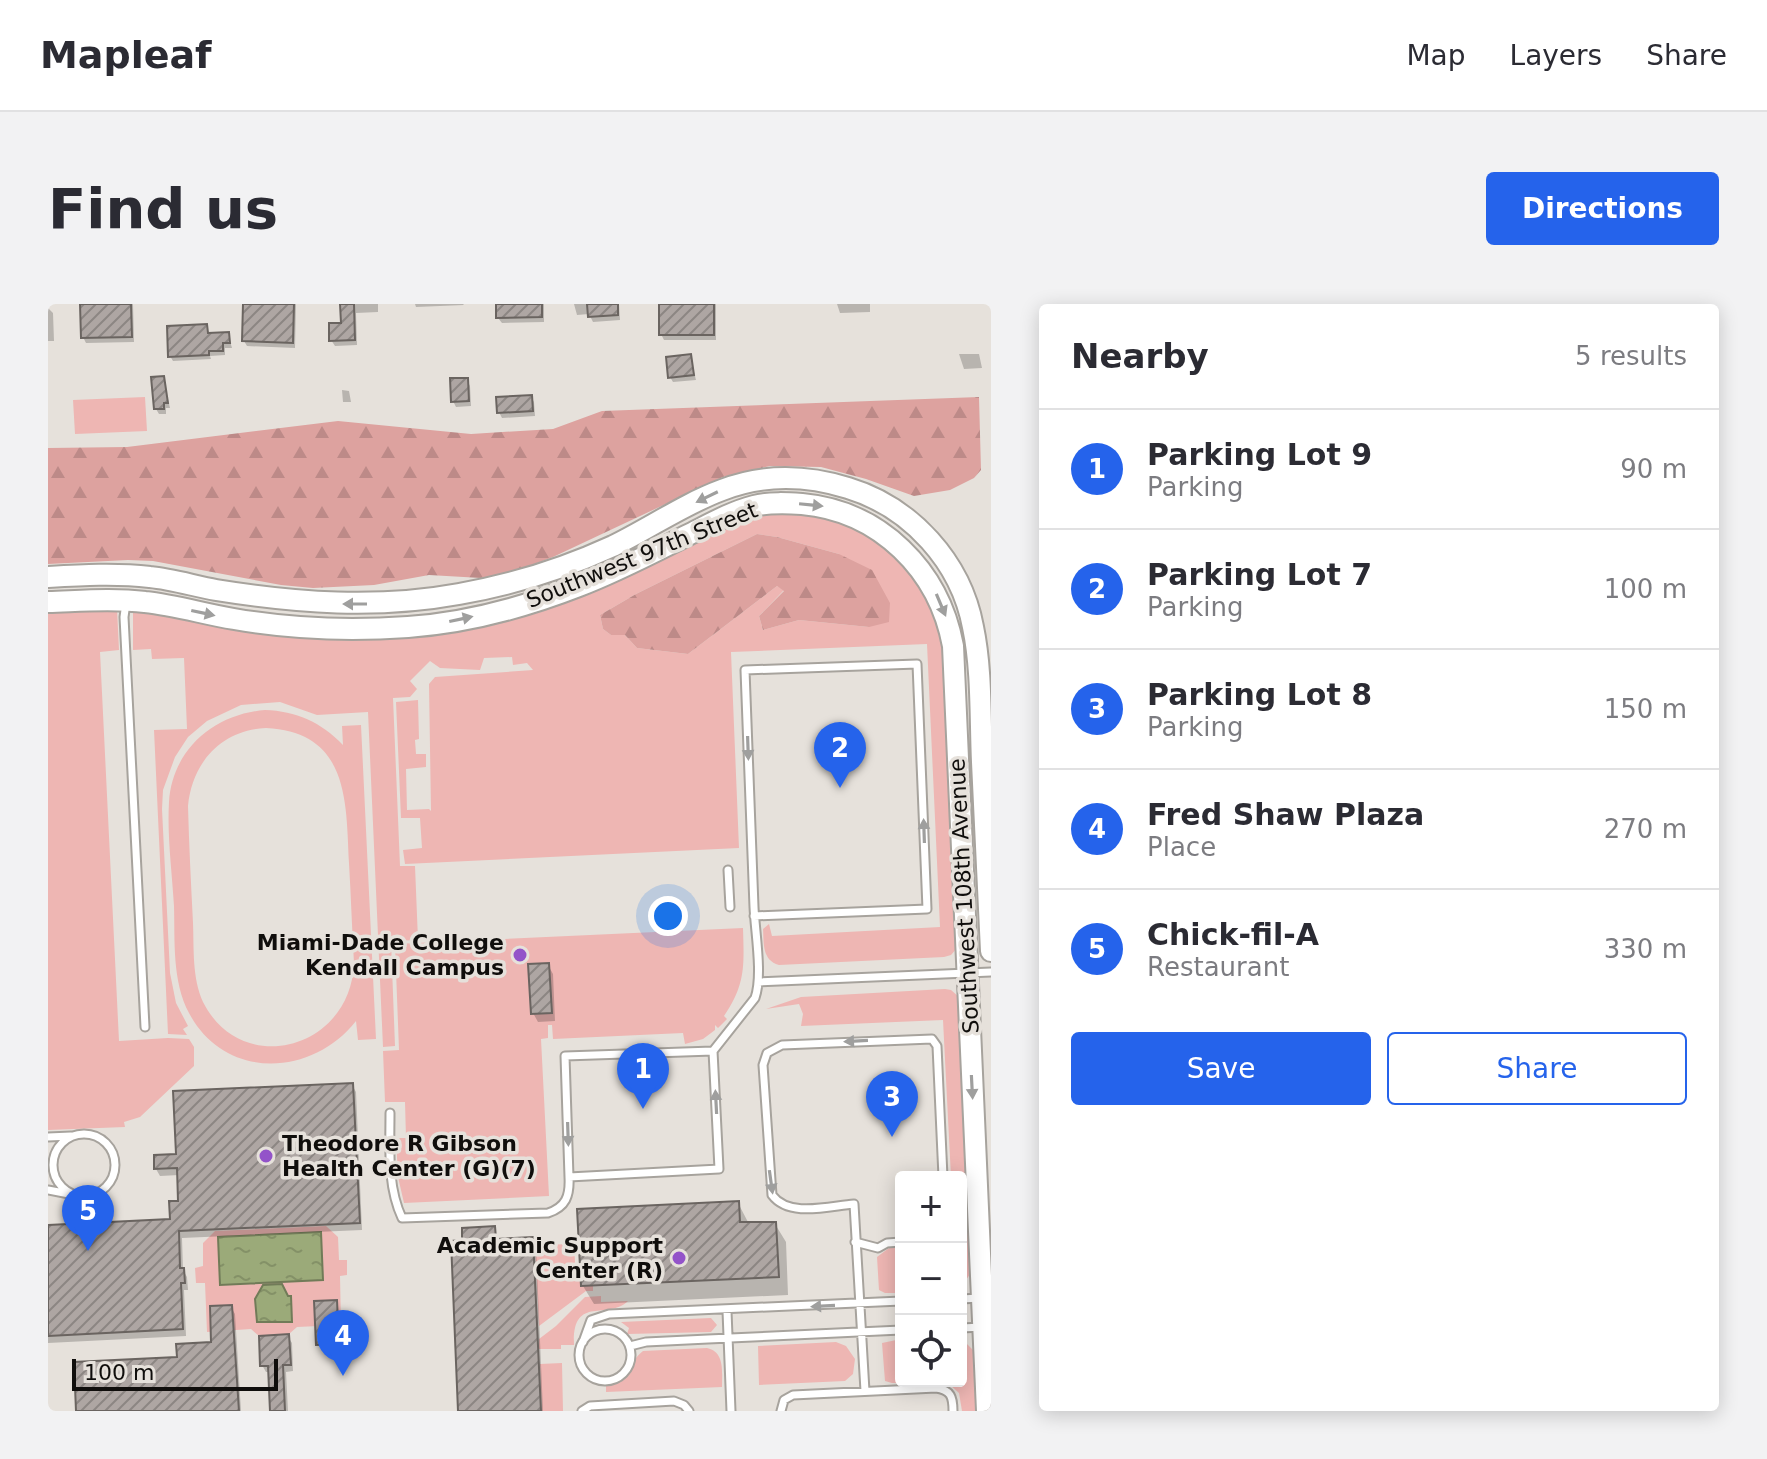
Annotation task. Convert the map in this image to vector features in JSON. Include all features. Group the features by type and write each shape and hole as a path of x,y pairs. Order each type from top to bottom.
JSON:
{"street":[{"name":"Southwest 97th Street","path":"48,577 148,576 211,589 306,602 385,602 480,590 580,559 615,545 722,490 767,479 814,479 848,488 881,502 912,522"},
{"name":"Southwest 97th Street","path":"48,602 157,603 259,623 333,629 434,624 531,602 590,582 730,514 758,505 796,503 834,509 866,522 896,543"},
{"name":"Southwest 108th Avenue","path":"912,522 937,550 958,581 973,624 978,664 991,951"},
{"name":"Southwest 108th Avenue","path":"896,543 918,566 935,593 946,616 953,646 967,973 987,1298 987,1411"},
{"path":"531,602 542,588 577,574 580,559"},
{"path":"126,601 130,591 137,587 185,592 211,589"}],"lane":[{"path":"126,601 124,629 145,1027"},
{"path":"569,1177 719,1169 713,1051 755,998 758,982 754,916 745,670 917,664 927,909 754,916"},
{"path":"728,870 730,907"},
{"path":"758,982 991,972"},
{"path":"865,1391 854,1204 789,1208 778,1202 771,1191 764,1058 770,1050 782,1045 932,1039 937,1046 943,1171"},
{"path":"390,1113 391,1180 402,1218 548,1213 565,1204 568,1196 565,1056 713,1051"},
{"path":"48,1137 86,1134 101,1139 112,1151 115,1167 114,1175 105,1189 90,1196 48,1190"},
{"path":"74,1194 61,1186 54,1166 60,1146 77,1135"},
{"path":"855,1242 878,1248 895,1242"},
{"path":"967,1299 987,1298"},
{"path":"583,1342 593,1332 608,1329 621,1334 630,1346 631,1355 626,1370 620,1376 605,1381 584,1370 579,1354 589,1322 602,1316 895,1301"},
{"path":"727,1311 731,1411"},
{"path":"967,1328 987,1327"},
{"path":"630,1346 646,1342 895,1330"},
{"path":"781,1411 784,1400 793,1395 943,1389 952,1396 953,1411"},
{"path":"582,1411 590,1406 674,1401 689,1411"}],"shaded area":[{"path":"145,397 147,431 75,434 73,400"},
{"path":"784,509 835,516 899,554 931,599 945,647 957,948 951,955 779,965 769,959 765,951 763,929 769,924 772,936 940,927 927,644 731,652 739,848 405,864 403,850 422,848 420,818 401,818 396,702 418,700 419,739 415,740 416,754 426,754 426,767 406,769 407,810 431,811 429,684 435,677 533,670 527,663 513,665 512,657 484,658 480,670 440,668 430,661 410,681 417,689 410,697 393,698 400,866 415,866 418,940 391,941 395,1046 383,1047 368,712 317,715 280,702 241,705 207,721 188,737 175,757 163,790 170,973 176,1003 188,1026 183,1029 187,1035 168,1034 154,730 187,729 184,658 152,659 151,649 133,650 133,612 137,609 439,630 738,519","holes":["757,534 839,554 869,627 799,620 763,630 759,616 784,590 777,586 688,654 637,648 625,635 611,635 603,629 600,615 636,594"]},
{"path":"117,609 119,650 100,652 119,1041 189,1039 194,1047 194,1066 140,1117 124,1122 125,1127 48,1130 48,610"},
{"path":"265,710 298,715 326,730 343,745 342,726 361,725 376,1039 358,1040 356,1021 338,1040 316,1053 293,1061 270,1064 246,1060 224,1051 205,1035 184,1001 176,961 169,828 172,783 187,751 199,738 213,727 246,713","holes":["266,728 293,732 314,742 328,756 338,774 346,816 354,963 348,993 335,1016 315,1033 292,1044 267,1046 243,1040 221,1026 199,993 194,963 188,806 191,790 203,763 223,742 250,730"]},
{"path":"743,928 740,984 724,1016 727,1019 718,1028 715,1025 715,1030 703,1039 685,1044 683,1033 553,1039 552,1025 548,1025 548,1038 541,1039 549,1196 404,1203 398,1177 396,1138 406,1138 405,1102 385,1102 383,1051 399,1050 395,944"},
{"path":"945,989 959,997 973,1270 967,1278 967,1171 951,1171 943,1020 801,1026 803,1014 799,1004 766,1009 801,997"},
{"path":"326,1226 338,1237 339,1260 347,1260 347,1275 340,1276 341,1325 297,1327 289,1334 259,1336 251,1329 207,1332 205,1283 196,1283 195,1268 203,1266 203,1243 215,1231"},
{"path":"574,1244 576,1280 581,1281 581,1286 593,1286 593,1291 586,1291 539,1326 535,1245"},
{"path":"895,1248 895,1293 879,1290 877,1257"},
{"path":"601,1296 601,1302 628,1301 620,1307 585,1314 575,1329 574,1345 561,1345 561,1349 539,1349 539,1339 585,1297"},
{"path":"711,1318 717,1325 711,1332 627,1334 629,1328 621,1322"},
{"path":"895,1340 895,1383 885,1381 882,1343"},
{"path":"836,1342 846,1346 855,1359 853,1374 845,1381 759,1385 758,1346"},
{"path":"967,1344 975,1352 979,1411 962,1411 959,1393 952,1387 967,1387"},
{"path":"707,1348 720,1358 722,1387 606,1392 606,1385 626,1376 643,1351"},
{"path":"562,1363 563,1411 542,1411 540,1364"}],"green space":[{"path":"979,397 981,470 974,478 950,490 914,496 821,467 770,466 723,477 553,557 508,574 481,578 429,575 374,585 313,588 153,561 48,564 48,448 127,447 338,421 471,434 553,429 602,411"},
{"path":"757,534 839,554 872,570 890,603 889,622 869,627 799,620 763,630 759,616 784,591 777,586 688,654 637,648 625,635 611,635 603,629 600,615"}],"water":[{"path":"321,1232 323,1280 220,1285 218,1237"},
{"path":"282,1284 291,1296 292,1322 257,1322 255,1299 263,1285"}],"building":[{"path":"80,304 131,304 132,337 81,338"},
{"path":"243,304 294,304 293,343 242,341"},
{"path":"340,304 354,304 355,340 329,341 329,323 341,323"},
{"path":"496,304 542,304 542,317 496,318"},
{"path":"587,304 618,304 618,315 588,317"},
{"path":"659,304 714,304 714,335 659,335"},
{"path":"207,324 208,333 229,332 230,343 223,343 223,351 209,351 209,355 168,357 167,326"},
{"path":"691,354 694,375 668,378 666,357"},
{"path":"164,376 168,403 164,403 164,409 154,409 151,377"},
{"path":"450,378 468,378 469,401 451,402"},
{"path":"532,395 533,411 497,413 496,397"},
{"path":"549,963 552,1013 531,1014 528,964"},
{"name":"Theodore R Gibson Health Center (G)(7)","path":"353,1083 360,1223 179,1231 180,1268 184,1268 185,1283 181,1283 183,1329 48,1336 48,1225 170,1219 169,1201 178,1201 177,1168 154,1169 154,1155 176,1154 173,1091"},
{"name":"Academic Support Center (R)","path":"739,1201 740,1222 776,1222 779,1277 581,1286 577,1209"},
{"path":"495,1226 496,1239 533,1237 541,1411 458,1411 451,1241 462,1240 462,1228"},
{"path":"337,1300 339,1344 316,1345 314,1301"},
{"path":"232,1305 239,1411 76,1411 74,1362 177,1357 176,1344 211,1342 210,1306"},
{"path":"289,1334 291,1365 283,1365 285,1411 270,1411 268,1366 260,1366 259,1336"}],"place":[{"name":"Parking Lot 7","path":"840,788"},
{"name":"Miami-Dade College Kendall Campus","path":"520,955"},
{"name":"Parking Lot 9","path":"643,1109"},
{"name":"Parking Lot 8","path":"892,1137"},
{"name":"Theodore R Gibson Health Center (G)(7)","path":"266,1156"},
{"name":"Chick-fil-A","path":"88,1251"},
{"name":"Academic Support Center (R)","path":"679,1258"},
{"name":"Fred Shaw Plaza","path":"343,1376"}]}
